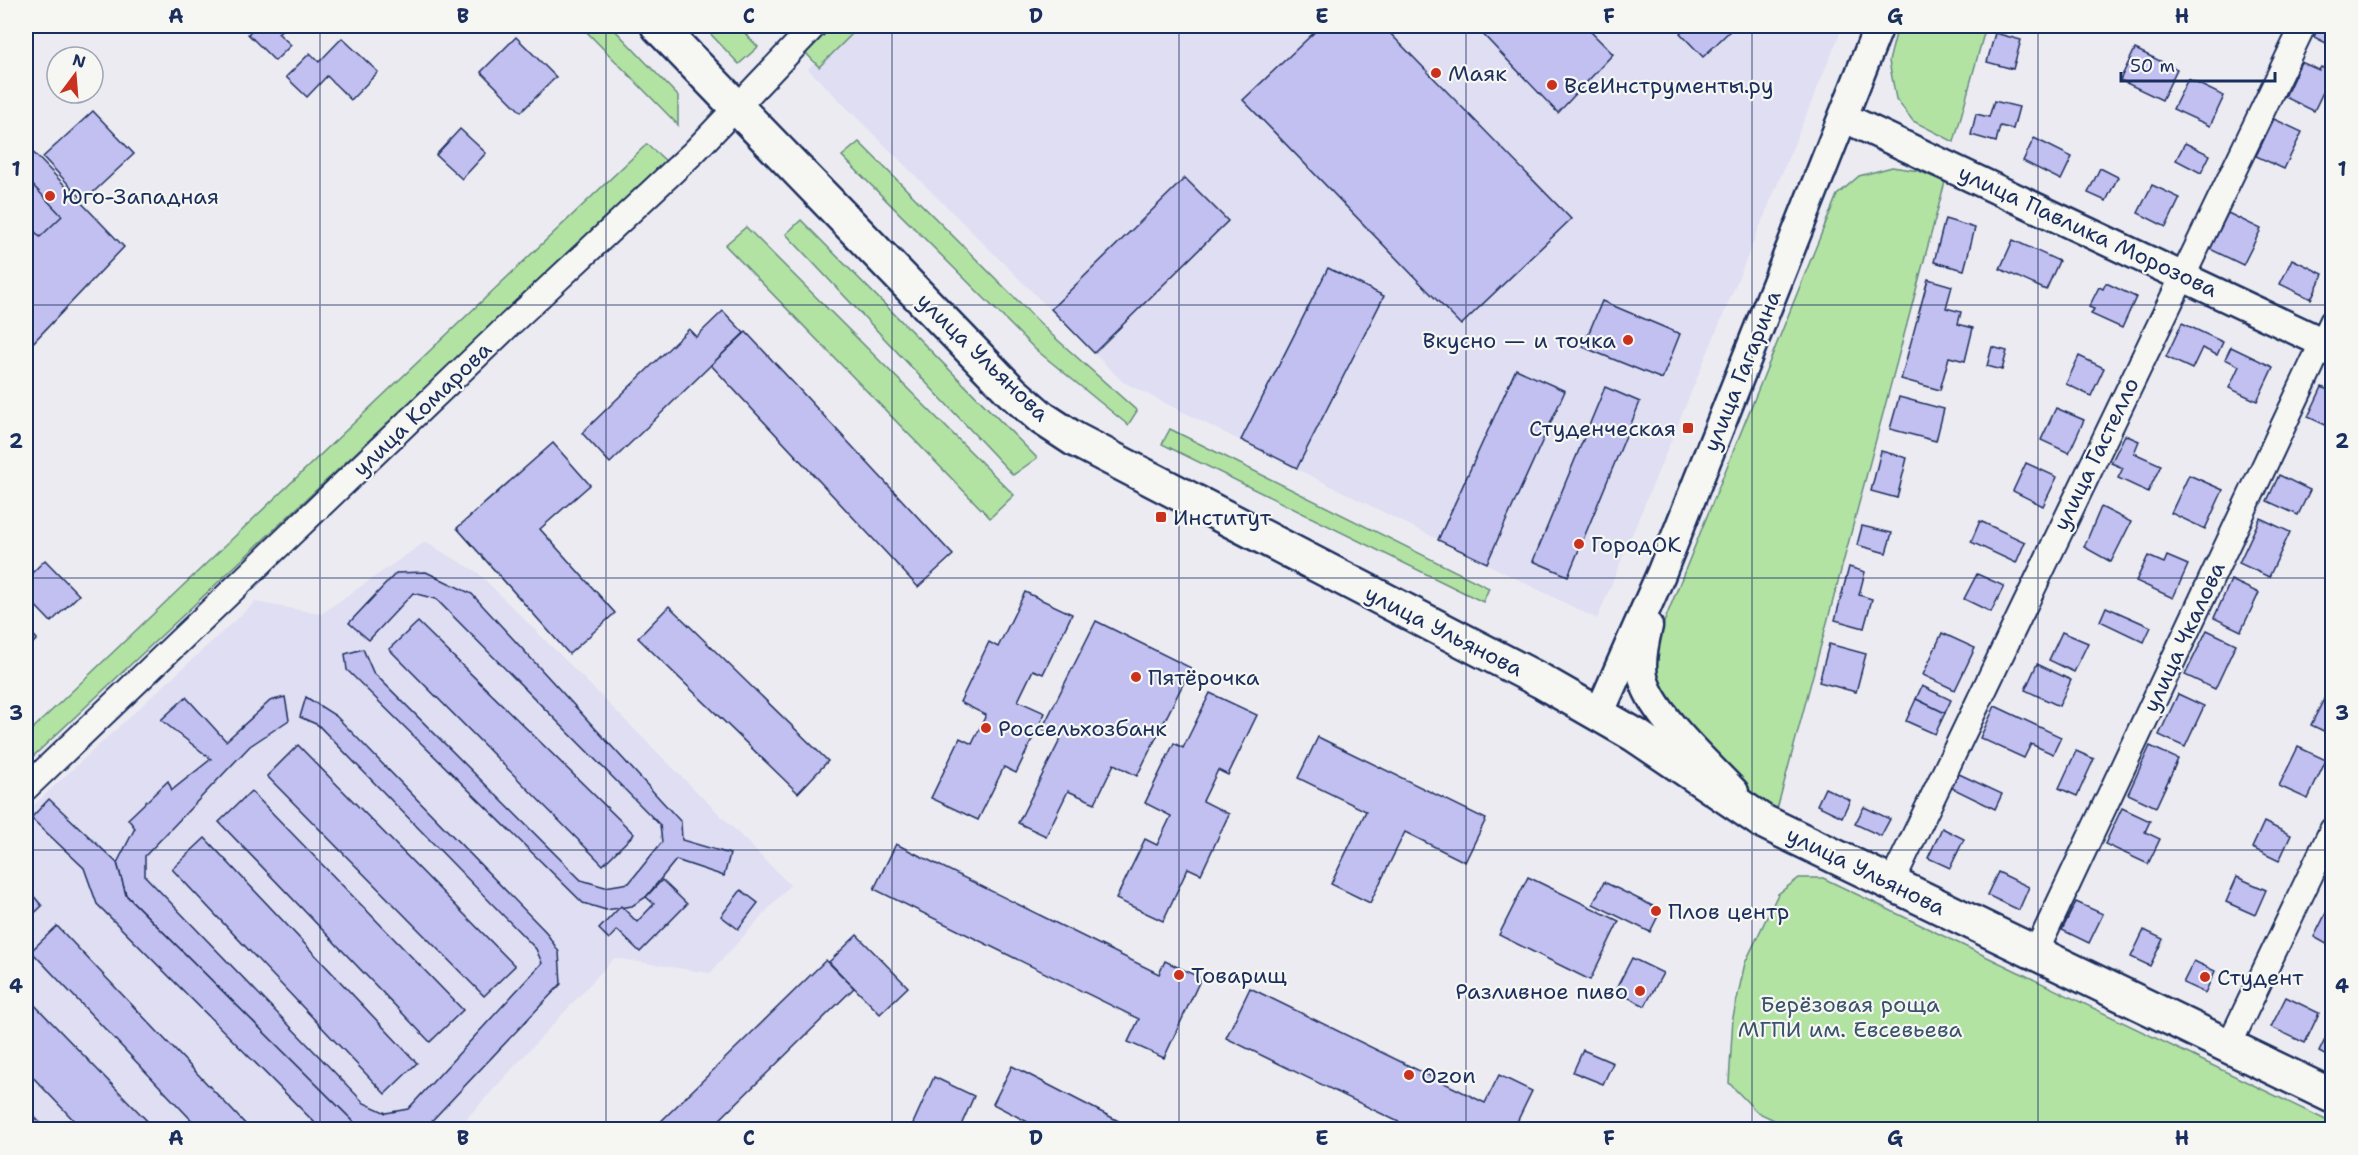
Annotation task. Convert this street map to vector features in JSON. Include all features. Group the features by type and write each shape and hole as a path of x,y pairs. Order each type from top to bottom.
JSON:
{"main road":[{"name":"улица Ульянова","path":"658,26 1012,392 1042,418 1074,439 1541,681 1635,735 1762,821 2332,1096"}],"street":[{"name":"улица Комарова","path":"26,788 501,332 694,152 814,26"},
{"name":"улица Гагарина","path":"1599,714 1662,574 1879,26"},
{"name":"улица Гастелло","path":"1891,884 2303,26"},
{"name":"улица Павлика Морозова","path":"1843,117 2182,276 2329,337"},
{"name":"улица Чкалова","path":"2036,952 2329,337"},
{"path":"1662,574 1647,632 1643,663 1644,680 1655,704 1688,744 1762,821"},
{"path":"2229,1045 2332,830"}],"shaded area":[{"path":"852,26 1843,26 1597,619 1123,382 808,69"},
{"path":"425,542 477,572 790,885 710,973 614,958 457,1129 26,1130 26,812 255,602 321,614"}],"green space":[{"path":"581,26 611,26 678,96 678,125"},
{"path":"703,26 738,26 758,47 739,64"},
{"path":"829,26 860,26 819,67 804,51"},
{"path":"1898,26 1986,26 1954,142 1913,121 1896,99 1889,61"},
{"path":"859,142 1052,335 1137,411 1128,425 1035,349 842,156"},
{"path":"647,144 666,161 26,763 26,735"},
{"path":"1892,167 1919,171 1945,182 1776,813 1736,791 1656,693 1654,647 1837,195 1859,176"},
{"path":"801,220 1037,458 1013,475 786,234"},
{"path":"746,227 1014,495 990,518 725,245"},
{"path":"1170,429 1489,588 1483,602 1162,444"},
{"name":"Берёзовая роща МГПИ им. Евсевьева","path":"1799,878 1823,878 2332,1123 2332,1129 1793,1129 1757,1112 1729,1083 1733,1017 1745,963 1778,894"}],"building":[{"path":"256,26 280,26 283,29 278,33 291,45 275,61 248,34"},
{"path":"1321,26 1383,26 1571,219 1461,325 1243,100"},
{"path":"1475,26 1585,26 1613,54 1558,113"},
{"path":"1687,26 1735,26 1703,57 1680,33"},
{"path":"2319,26 2332,26 2332,46 2314,37"},
{"path":"1995,33 2021,40 2013,69 1987,62"},
{"path":"516,37 556,77 521,112 481,72"},
{"path":"342,38 378,72 351,100 327,76 307,97 286,77 310,53 319,62"},
{"path":"2135,49 2177,69 2162,100 2120,80"},
{"path":"2301,62 2319,70 2321,67 2332,72 2332,92 2325,88 2314,111 2285,97"},
{"path":"2188,79 2224,96 2210,126 2173,109"},
{"path":"1994,101 2019,107 2013,129 2000,126 1996,142 1971,135 1976,114 1989,117"},
{"path":"93,111 134,154 84,201 43,157"},
{"path":"2274,119 2302,132 2284,169 2256,156"},
{"path":"460,129 486,153 462,179 436,155"},
{"path":"2034,138 2072,157 2061,180 2023,161"},
{"path":"2185,143 2210,155 2201,173 2176,160"},
{"name":"Юго-Западная","path":"26,145 124,247 26,350"},
{"path":"2100,168 2118,177 2106,201 2088,193"},
{"path":"2332,174 2332,194 2325,190"},
{"path":"26,178 62,216 40,237 26,222"},
{"path":"1185,178 1228,221 1094,353 1051,309"},
{"path":"2152,185 2180,198 2166,227 2138,213"},
{"path":"2228,213 2261,229 2243,265 2210,249"},
{"path":"1945,219 1975,228 1964,270 1934,262"},
{"path":"2013,240 2059,261 2046,290 2000,269"},
{"path":"2292,259 2323,274 2311,299 2280,284"},
{"path":"1328,268 1384,296 1297,468 1241,440"},
{"path":"1928,279 1952,286 1946,308 1961,312 1958,324 1973,328 1965,361 1949,357 1940,390 1901,379"},
{"path":"2106,283 2136,297 2122,328 2091,314 2094,309 2089,307 2099,287 2103,289"},
{"path":"1602,301 1680,334 1662,379 1583,347"},
{"path":"723,311 744,333 610,463 582,433 689,329 696,337"},
{"path":"2182,323 2223,342 2217,355 2202,348 2192,369 2166,357"},
{"path":"746,332 953,555 918,587 711,365"},
{"path":"1992,347 2007,351 2002,370 1987,366"},
{"path":"2231,347 2273,367 2257,401 2229,388 2239,366 2225,359"},
{"path":"2079,356 2104,368 2091,396 2066,384"},
{"path":"1516,369 1565,391 1487,563 1438,540"},
{"path":"1605,387 1640,402 1568,576 1533,561"},
{"path":"2322,387 2332,392 2332,428 2308,417"},
{"path":"1899,397 1944,409 1936,441 1890,429"},
{"path":"2056,408 2084,420 2069,453 2041,440"},
{"path":"2125,435 2139,441 2134,453 2161,465 2148,492 2118,478 2123,468 2111,463"},
{"path":"553,443 590,485 540,529 615,613 569,654 457,528"},
{"path":"1881,451 1907,458 1897,498 1871,491"},
{"path":"2026,463 2057,477 2043,506 2013,491"},
{"path":"2189,475 2223,490 2205,529 2171,513"},
{"path":"2279,475 2310,490 2298,515 2267,501"},
{"path":"2101,507 2131,522 2111,562 2084,547"},
{"path":"2260,518 2290,532 2269,577 2239,563"},
{"path":"1980,521 2025,542 2016,563 1971,542"},
{"path":"1862,526 1892,533 1886,553 1857,545"},
{"path":"2148,556 2164,563 2167,556 2188,565 2173,598 2136,581"},
{"path":"45,560 79,595 51,622 26,596 26,569 31,574"},
{"path":"1849,567 1865,572 1859,595 1872,599 1864,628 1835,620"},
{"path":"426,572 472,594 681,822 682,840 730,854 724,876 676,860 646,897 632,906 606,910 583,903 347,670 345,654 363,649 373,672 581,880 605,887 629,883 662,842 660,825 436,599 413,593 369,640 349,623 396,573"},
{"path":"1977,574 2004,586 1991,612 1964,599"},
{"path":"2231,580 2259,593 2241,631 2214,618"},
{"path":"1025,592 1072,614 1043,674 1033,670 1018,701 1045,713 1016,773 1004,767 978,820 931,798 960,738 972,744 986,715 960,702 989,642 998,647"},
{"path":"669,606 828,761 798,793 638,638"},
{"path":"2106,607 2151,627 2144,642 2100,621"},
{"path":"1096,621 1191,668 1137,776 1114,764 1095,803 1068,791 1046,836 1018,823 1061,738 1042,729"},
{"path":"418,622 634,834 603,865 389,649"},
{"path":"26,627 37,639 26,650"},
{"path":"2207,630 2236,644 2215,689 2185,675"},
{"path":"2062,632 2088,643 2074,672 2049,660"},
{"path":"1942,633 1975,648 1955,690 1923,675"},
{"path":"1829,644 1866,654 1856,692 1819,682"},
{"path":"2037,664 2071,680 2059,706 2025,690"},
{"path":"1922,686 1951,700 1945,713 1916,699"},
{"path":"1210,693 1257,715 1228,775 1218,770 1203,801 1229,814 1201,874 1188,868 1163,921 1116,899 1145,839 1157,845 1171,816 1145,803 1174,743 1183,748"},
{"path":"2178,694 2204,706 2185,747 2159,735"},
{"path":"186,697 226,741 270,701 285,697 289,720 250,746 145,856 145,876 364,1103 386,1113 408,1109 542,963 536,949 318,725 300,717 306,697 336,716 546,932 559,952 561,984 423,1130 362,1130 126,895 117,863 135,828 128,819 168,781 172,790 211,759 161,720"},
{"path":"2325,697 2332,700 2332,735 2311,725"},
{"path":"1916,699 1945,713 1935,734 1906,721"},
{"path":"1995,706 2061,737 2053,754 2031,744 2024,758 1980,738"},
{"path":"1318,737 1486,819 1465,862 1405,832 1370,903 1331,884 1366,811 1298,778"},
{"path":"298,745 515,966 484,996 267,776"},
{"path":"2150,746 2178,759 2156,807 2128,794"},
{"path":"2298,747 2326,760 2308,799 2279,786"},
{"path":"2076,751 2094,759 2077,796 2059,788"},
{"path":"1959,774 2002,794 1995,809 1952,788"},
{"path":"1825,788 1850,800 1842,817 1817,805"},
{"path":"251,791 463,1010 430,1042 219,822"},
{"path":"49,799 117,863 126,895 362,1130 322,1130 97,904 84,868 31,818"},
{"path":"1864,807 1890,819 1881,836 1855,824"},
{"path":"2122,808 2150,821 2145,832 2160,839 2148,864 2105,844"},
{"path":"2264,822 2291,835 2279,861 2252,848"},
{"path":"1942,828 1964,839 1950,868 1928,858"},
{"path":"205,838 417,1063 385,1094 172,869"},
{"path":"896,844 1159,974 1165,961 1201,978 1164,1058 1128,1042 1139,1019 874,889"},
{"path":"1998,872 2029,887 2019,910 1987,895"},
{"path":"1528,877 1619,921 1590,980 1499,935"},
{"path":"2237,877 2266,890 2255,915 2226,902"},
{"path":"662,880 687,904 640,952 617,930 609,939 599,929 621,906 637,922 654,904 646,897"},
{"path":"1604,882 1661,910 1650,932 1593,904"},
{"path":"26,887 42,906 26,921"},
{"path":"741,890 758,903 738,929 721,916"},
{"path":"2076,902 2103,914 2089,943 2062,930"},
{"path":"2328,909 2332,911 2332,947 2314,937"},
{"path":"57,926 251,1130 201,1130 31,951"},
{"path":"2144,930 2163,939 2150,966 2131,957"},
{"path":"857,935 908,987 880,1014 829,962"},
{"path":"1632,958 1663,973 1645,1006 1615,991"},
{"path":"826,960 854,988 709,1130 652,1130"},
{"path":"2194,961 2215,971 2205,993 2183,983"},
{"path":"1250,988 1485,1103 1499,1075 1532,1091 1513,1130 1415,1130 1226,1038"},
{"path":"26,996 156,1130 83,1130 26,1070"},
{"path":"2286,997 2319,1013 2305,1043 2271,1027"},
{"path":"2332,1025 2332,1059 2319,1052"},
{"path":"1583,1050 1613,1063 1603,1084 1573,1072"},
{"path":"1012,1066 1136,1130 1043,1130 993,1104"},
{"path":"934,1077 974,1096 959,1130 910,1130"},
{"path":"26,1108 47,1130 26,1130"},
{"path":"1568,1122 1584,1130 1564,1130"}],"place":[{"name":"Маяк","path":"1436,73"},
{"name":"ВсеИнструменты.ру","path":"1552,85"},
{"name":"Юго-Западная","path":"50,196"},
{"name":"Вкусно — и точка","path":"1628,340"},
{"name":"Студенческая","path":"1688,428"},
{"name":"Институт","path":"1161,517"},
{"name":"ГородОК","path":"1579,544"},
{"name":"Пятёрочка","path":"1136,677"},
{"name":"Россельхозбанк","path":"986,728"},
{"name":"Плов центр","path":"1656,911"},
{"name":"Товарищ","path":"1179,975"},
{"name":"Студент","path":"2205,977"},
{"name":"Разливное пиво","path":"1640,991"},
{"name":"Ozon","path":"1409,1075"}]}
